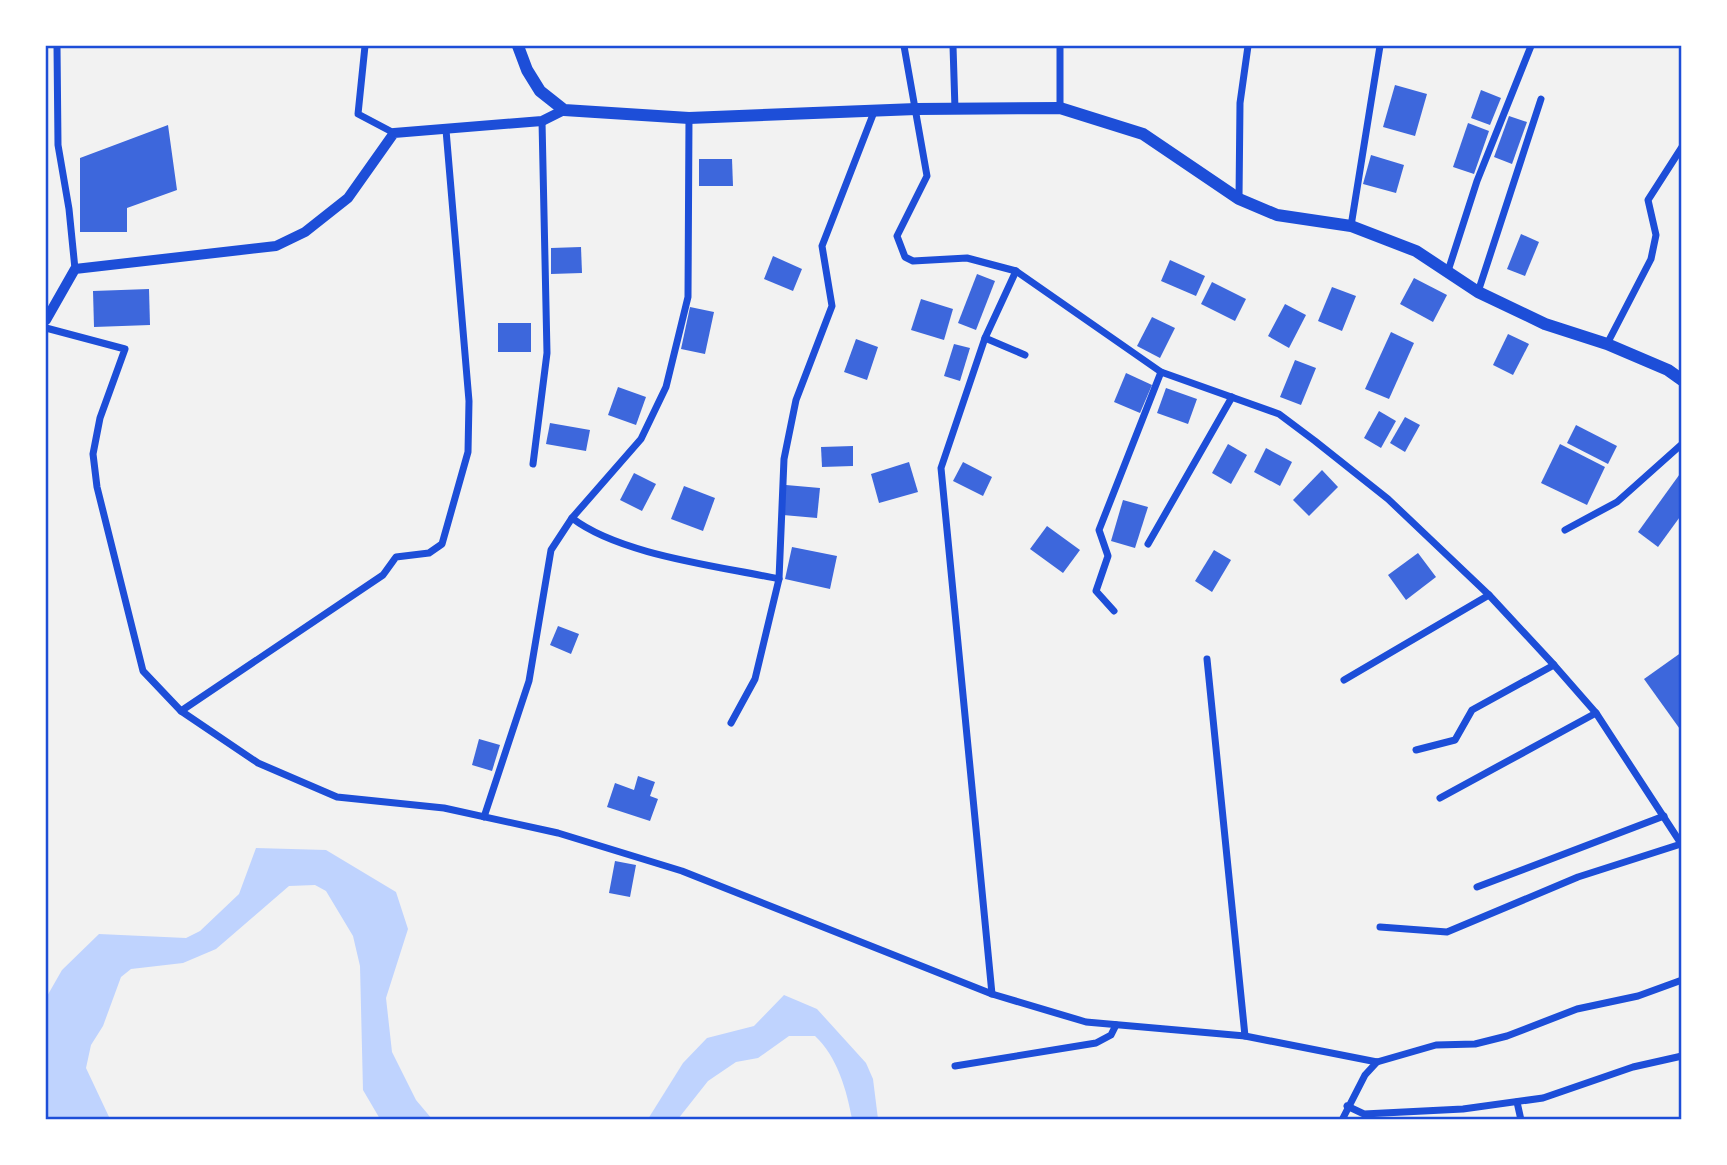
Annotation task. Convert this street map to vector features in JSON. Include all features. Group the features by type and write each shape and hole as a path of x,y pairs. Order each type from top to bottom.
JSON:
{"main road":[{"path":"518,46 527,70 540,91 564,110 689,118 916,109 1060,108 1143,134 1239,199 1277,215 1351,226 1416,251 1478,292 1545,324 1607,344 1668,370 1682,380"}],"street":[{"path":"46,320 75,269 69,209 58,145 57,46"},
{"path":"365,46 358,114 394,133 542,121 564,110"},
{"path":"904,46 927,176 897,236 905,257 913,261 967,258 1016,271 1161,372 1279,414 1315,441 1388,499 1489,595 1554,665 1597,713 1681,844 1578,877 1447,932 1380,927"},
{"path":"953,46 955,109"},
{"path":"1060,46 1060,108"},
{"path":"1239,199 1240,103 1248,46"},
{"path":"1351,226 1380,46"},
{"path":"1448,271 1477,181 1531,46"},
{"path":"1478,292 1541,99"},
{"path":"731,723 755,679 779,579 784,458 796,400 832,306 822,246 874,112"},
{"path":"484,817 529,681 551,550 572,518 641,439 666,387 688,297 689,118"},
{"path":"533,464 547,353 542,121"},
{"path":"181,711 383,575 396,557 429,553 442,544 468,452 469,401 446,130"},
{"path":"75,269 276,246 305,232 348,198 394,133"},
{"path":"1607,344 1651,259 1656,235 1648,200 1682,147"},
{"path":"992,994 941,468 985,338 1016,271"},
{"path":"46,328 125,349 100,418 93,454 97,486 142,671 181,711 258,763 337,797 444,808 558,833 682,871 992,994 1086,1022 1245,1036 1377,1062 1436,1045 1475,1044 1507,1036 1577,1009 1638,996 1682,980"},
{"path":"985,338 1026,355"},
{"path":"1114,611 1096,591 1108,556 1099,530 1161,372"},
{"path":"1148,544 1232,397"},
{"path":"1564,530 1617,502 1682,444"},
{"path":"572,518 586,528 651,552 779,579"},
{"path":"1343,680 1489,595"},
{"path":"1207,659 1245,1036"},
{"path":"1416,750 1455,740 1472,710 1554,665"},
{"path":"1440,798 1597,713"},
{"path":"1477,887 1664,816"},
{"path":"955,1066 1096,1043 1111,1035 1115,1025"},
{"path":"1347,1105 1364,1114 1463,1110 1544,1098 1633,1067 1682,1056"},
{"path":"1342,1119 1365,1075 1377,1062"},
{"path":"1517,1102 1521,1119"}],"water":[{"path":"256,848 326,850 396,892 408,929 386,998 392,1052 416,1100 432,1119 380,1119 363,1090 360,966 353,936 326,891 315,885 289,886 216,949 183,963 131,969 121,977 103,1026 91,1045 86,1068 110,1119 46,1119 46,998 62,970 99,934 186,938 200,931 239,894"},
{"path":"784,995 817,1009 866,1063 873,1079 878,1119 852,1119 844,1086 835,1064 815,1036 789,1036 758,1058 736,1062 708,1081 678,1119 648,1119 683,1063 707,1038 754,1026"}],"building":[{"path":"1395,85 1427,94 1415,136 1383,127"},
{"path":"1481,90 1501,98 1490,125 1471,118"},
{"path":"1509,116 1527,122 1512,164 1494,157"},
{"path":"1468,123 1489,131 1474,174 1453,167"},
{"path":"168,125 177,190 127,208 127,232 80,232 80,158"},
{"path":"1371,155 1404,165 1396,193 1363,184"},
{"path":"699,159 732,159 733,186 699,186"},
{"path":"1521,234 1539,242 1525,276 1507,269"},
{"path":"581,247 582,273 551,274 551,248"},
{"path":"773,256 802,269 793,291 764,279"},
{"path":"1170,260 1205,276 1196,296 1161,281"},
{"path":"977,274 995,281 976,330 958,323"},
{"path":"1414,278 1447,295 1433,322 1400,304"},
{"path":"1212,282 1246,299 1235,321 1201,304"},
{"path":"1332,287 1356,296 1342,331 1318,321"},
{"path":"149,289 150,325 94,327 93,291"},
{"path":"921,299 953,309 944,340 911,330"},
{"path":"1285,304 1306,315 1289,348 1268,336"},
{"path":"690,307 714,312 705,354 681,349"},
{"path":"1152,317 1175,328 1160,358 1137,346"},
{"path":"498,323 531,323 531,352 498,352"},
{"path":"1391,332 1414,343 1389,399 1365,389"},
{"path":"1508,334 1529,344 1513,375 1493,365"},
{"path":"856,339 878,347 867,380 844,372"},
{"path":"954,344 970,348 960,381 944,376"},
{"path":"1295,360 1316,368 1301,405 1280,397"},
{"path":"1126,373 1152,385 1140,413 1114,402"},
{"path":"618,387 646,397 636,425 608,415"},
{"path":"1166,388 1197,399 1188,424 1157,413"},
{"path":"1379,411 1396,421 1381,448 1364,438"},
{"path":"1405,417 1420,425 1405,452 1390,443"},
{"path":"550,423 590,430 586,451 546,444"},
{"path":"1576,425 1617,446 1608,464 1567,443"},
{"path":"1228,444 1247,455 1231,484 1212,473"},
{"path":"1560,444 1605,467 1587,505 1541,483"},
{"path":"853,446 853,466 822,467 821,447"},
{"path":"1266,448 1292,462 1280,486 1254,472"},
{"path":"909,462 918,492 879,503 871,474"},
{"path":"963,462 992,477 983,496 953,481"},
{"path":"1322,470 1338,487 1309,516 1293,500"},
{"path":"1682,471 1682,514 1658,547 1638,532"},
{"path":"634,473 656,484 642,511 620,500"},
{"path":"786,485 820,488 817,518 783,515"},
{"path":"684,486 715,498 703,531 671,519"},
{"path":"1123,500 1148,507 1135,548 1111,541"},
{"path":"1047,526 1080,550 1063,573 1030,549"},
{"path":"792,547 837,556 830,589 785,579"},
{"path":"1214,550 1231,560 1212,592 1195,581"},
{"path":"1418,553 1436,577 1406,600 1388,575"},
{"path":"558,626 579,634 571,654 550,645"},
{"path":"1682,652 1682,732 1644,679"},
{"path":"479,739 500,745 492,771 472,765"},
{"path":"638,776 655,782 650,796 658,799 650,821 607,807 615,783 634,790"},
{"path":"615,861 636,865 630,897 609,893"}]}
